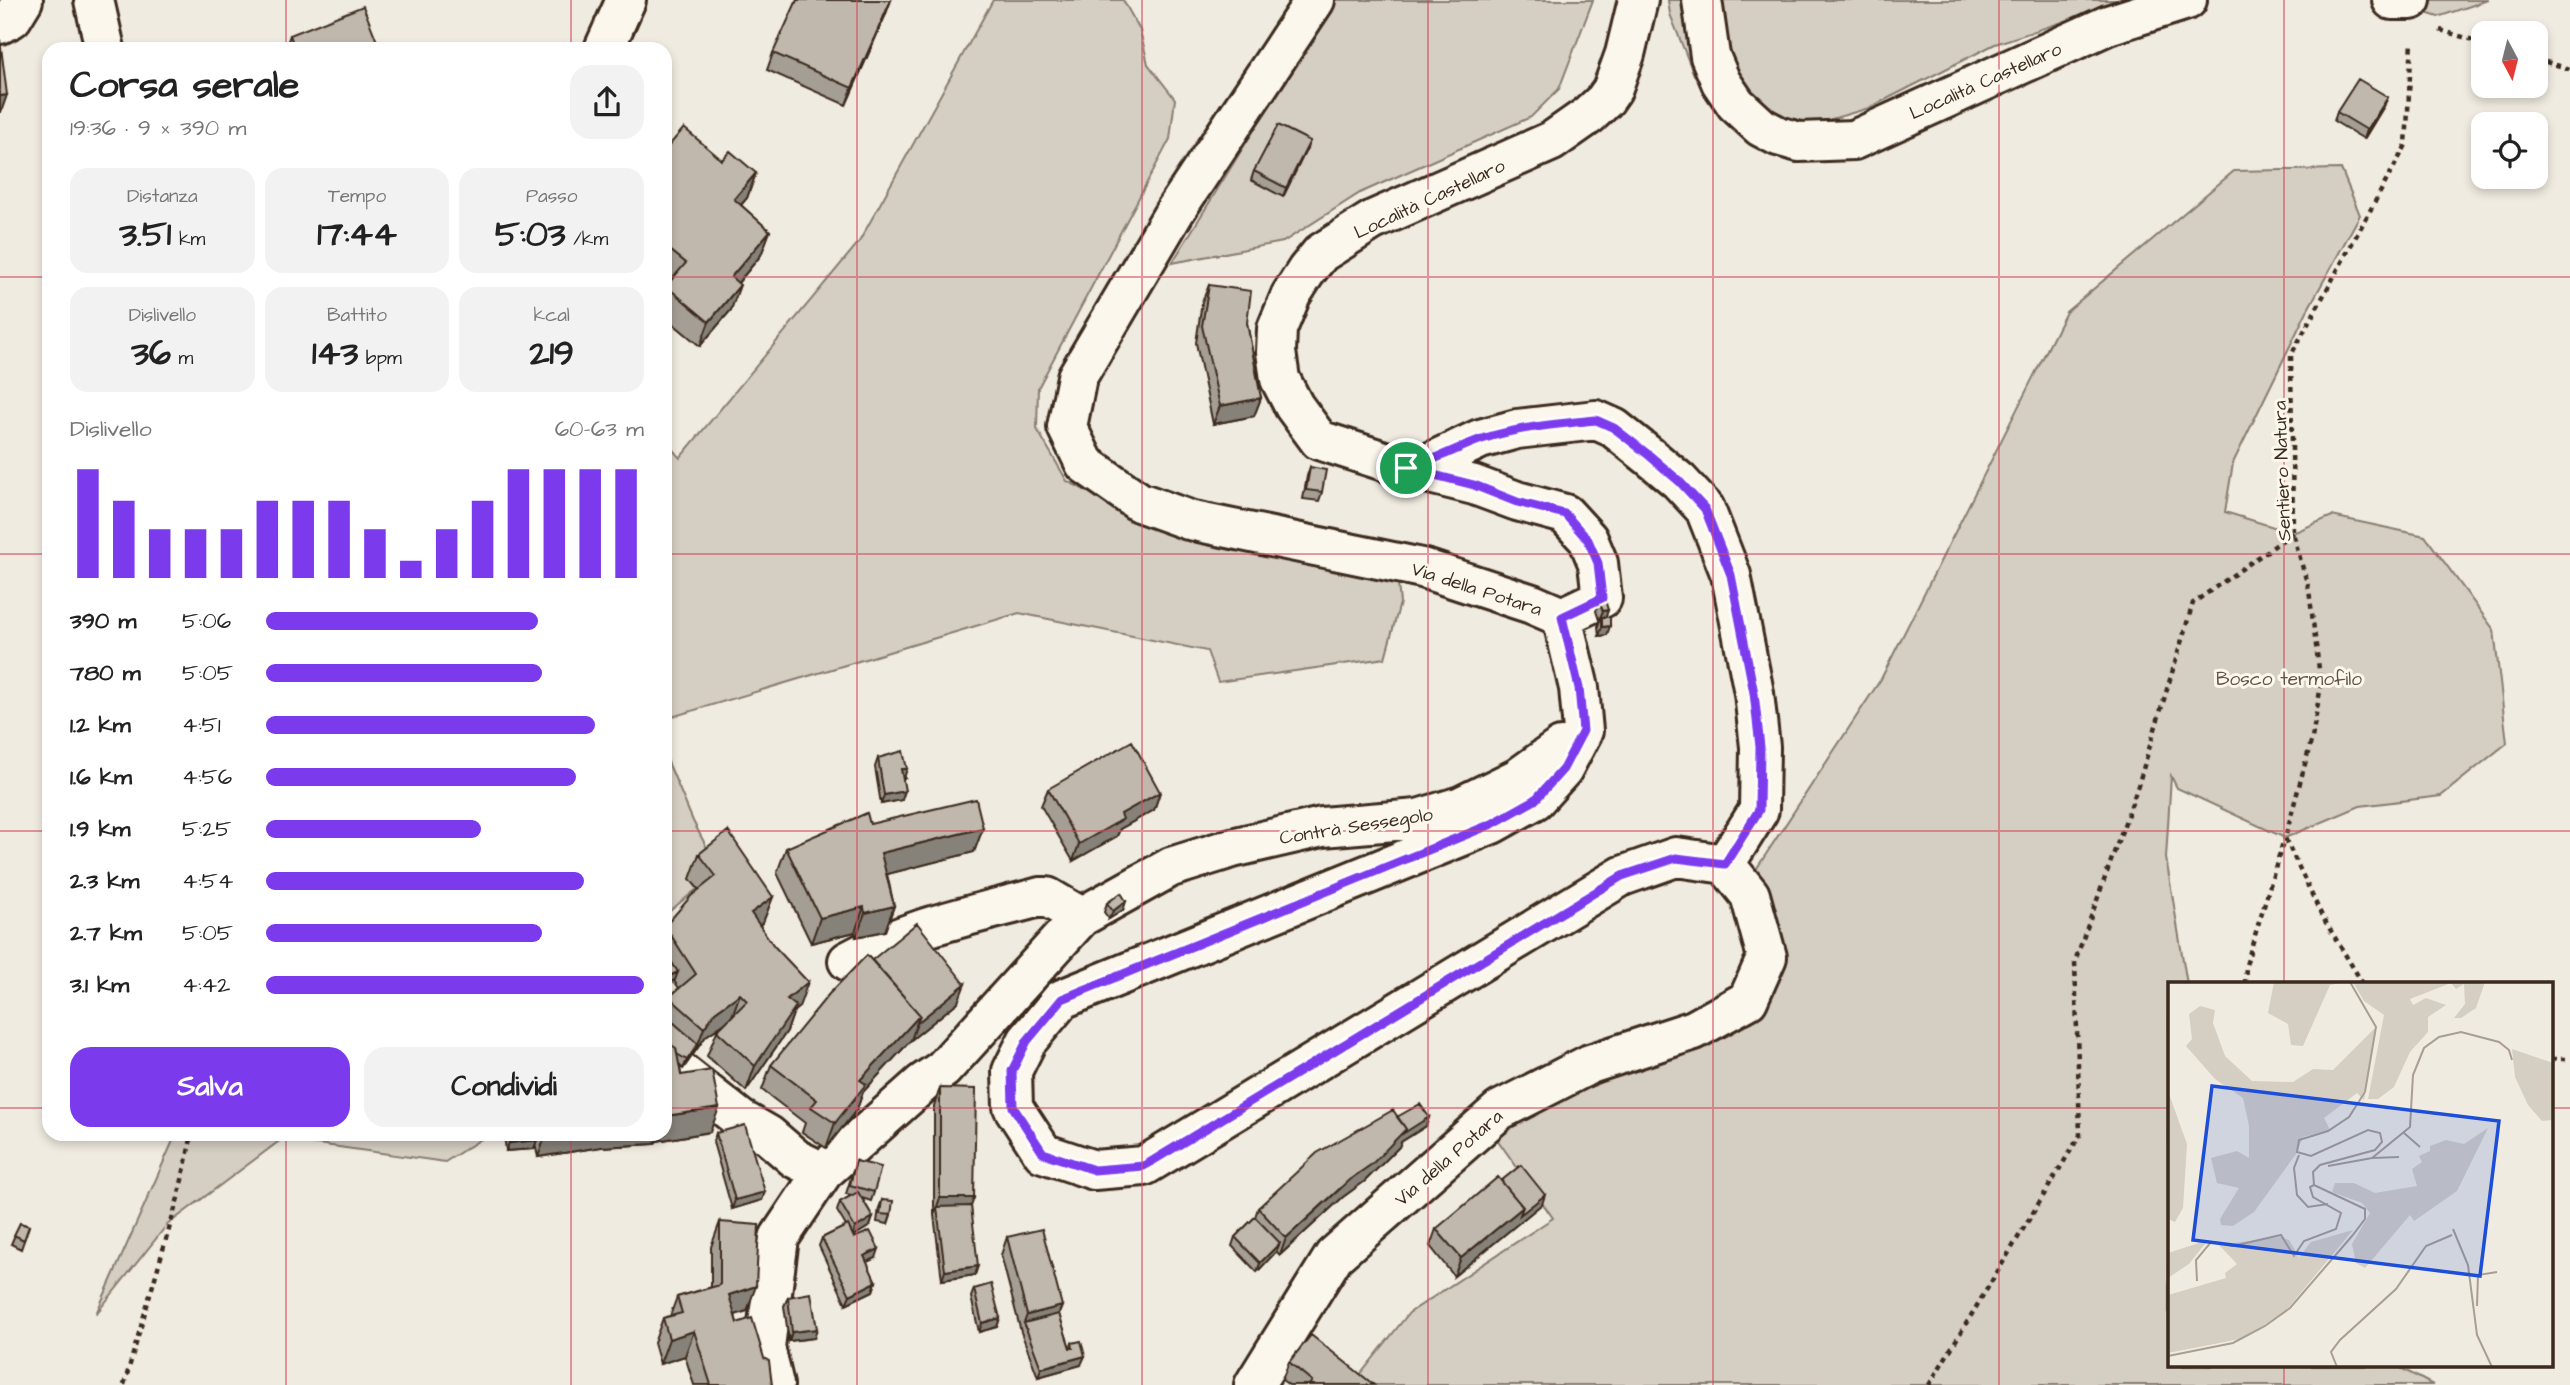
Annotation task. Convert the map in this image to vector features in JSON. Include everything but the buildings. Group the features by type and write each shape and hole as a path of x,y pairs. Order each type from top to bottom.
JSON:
{"street":[{"path":"0,24 12,18 23,0"},
{"path":"94,0 103,42"},
{"path":"607,42 626,0"},
{"name":"Via della Potara","path":"1315,0 1175,211 1077,377 1067,427 1085,464 1139,502 1189,520 1422,568 1532,604 1562,617 1577,678 1583,731"},
{"name":"Località Castellaro","path":"1562,617 1602,598 1598,563 1593,551 1588,540 1565,514 1517,502 1474,485 1406,468 1320,440 1294,406 1280,379 1276,352 1278,329 1292,295 1321,253 1373,220 1552,141 1589,115 1612,90 1625,54 1638,0"},
{"name":"Località Castellaro","path":"1702,0 1710,56 1721,82 1736,104 1761,127 1778,136 1799,142 1854,140 2108,25 2187,0"},
{"path":"1406,468 1429,463 1480,439 1517,429 1596,420 1614,428 1679,481 1705,509 1731,575 1754,693 1760,747 1759,810 1725,864 1676,858 1622,876 1144,1166 1094,1170 1043,1153 1013,1107 1012,1071 1027,1041 1062,999 1492,824 1535,800 1563,769 1583,731"},
{"name":"Contrà Sessegolo","path":"774,1385 765,1347 779,1237 823,1172 923,1083 943,1069 1081,917 1171,867 1232,848 1322,827 1418,819 1461,806 1518,778 1583,731"},
{"name":"Via della Potara","path":"1254,1385 1334,1256 1500,1110 1590,1064 1694,1030 1748,1000 1767,957 1750,895 1725,864"},
{"path":"848,961 883,942 922,928 1040,897 1046,897 1081,917"},
{"path":"674,1067 740,1119 768,1135 796,1160 823,1172"}],"path":[{"path":"2406,6 2471,37"},
{"name":"Sentiero Natura","path":"2245,982 2246,965 2312,738 2321,685 2309,590 2293,533 2291,355 2406,145 2406,6"},
{"path":"2548,63 2570,69"},
{"path":"1929,1385 2080,1135 2076,961 2137,789 2193,603 2293,533"},
{"path":"2285,838 2322,916 2362,982"},
{"path":"2552,1059 2570,1059"},
{"path":"124,1383 178,1198 190,1141"}],"green space":[{"path":"993,0 1123,0 1140,30 1148,64 1175,99 1170,139 1038,388 1037,429 1067,481 1121,509 1397,574 1400,603 1385,658 1218,682 1207,651 1019,613 672,717 672,449 680,458 859,242"},
{"path":"1318,0 1593,0 1559,89 1531,117 1360,193 1283,242 1172,263 1254,130 1252,128"},
{"path":"1668,0 2146,0 2127,1 1995,44 1869,108 1801,128 1727,106 1694,75 1670,14"},
{"path":"2421,0 2488,0 2438,17 2413,4"},
{"name":"Bosco termofilo","path":"2341,169 2360,215 2307,311 2233,463 2225,512 2293,533 2332,516 2425,536 2494,630 2507,743 2441,796 2360,806 2285,838 2177,788 2171,776 2166,858 2187,982 2168,982 2168,1368 2401,1368 2433,1385 1352,1385 1409,1313 1553,1218 1484,1121 1754,994 1753,874 1881,679 2066,312 2234,171"},
{"path":"672,772 693,821 719,871 672,909"},
{"path":"173,1141 279,1141 167,1225 96,1314"},
{"path":"296,1141 478,1141 445,1162"}],"route":[{"path":"1596,420 1614,428 1679,481 1705,509 1731,575 1754,693 1760,747 1759,810 1725,864 1676,858 1622,876 1144,1166 1094,1170 1043,1153 1013,1107 1012,1071 1027,1041 1062,999 1492,824 1535,800 1563,769 1583,731 1579,688 1562,617 1602,598 1598,563 1588,540 1565,514 1517,502 1474,485 1406,468 1429,463 1480,439 1517,429 1596,420"}]}
